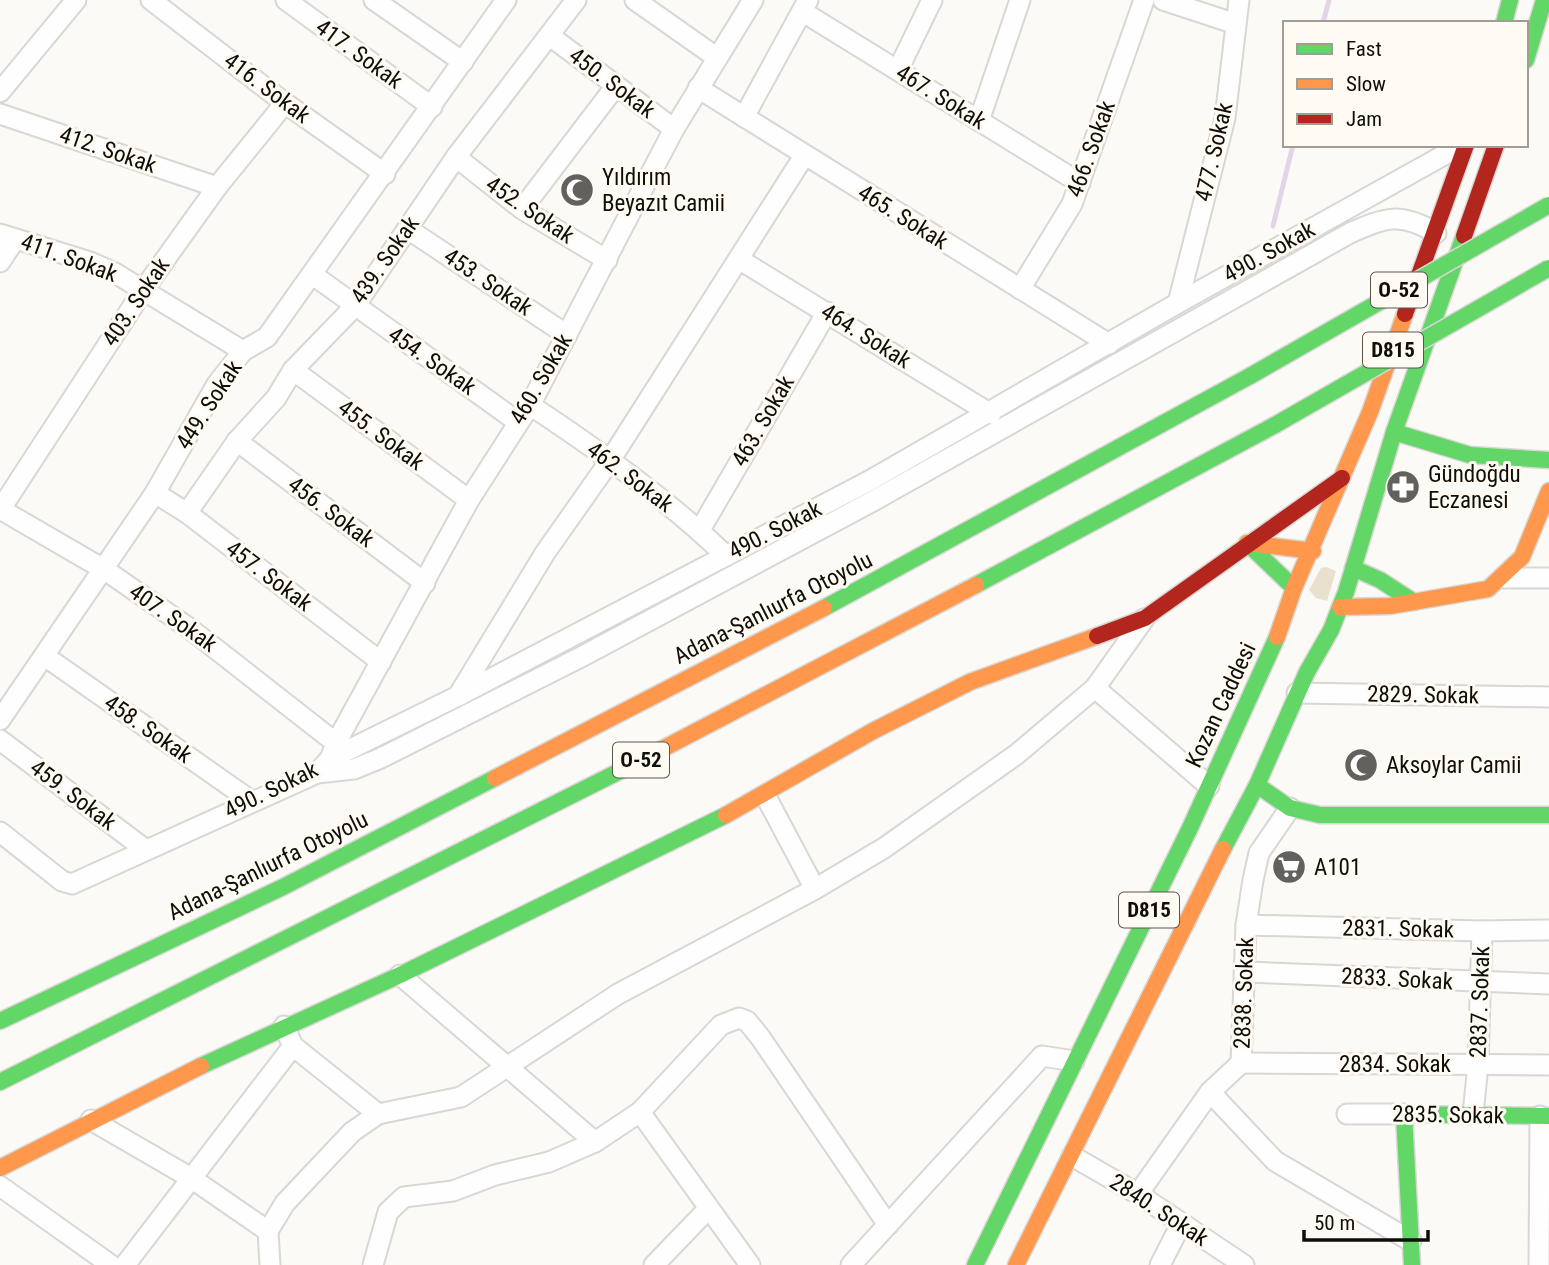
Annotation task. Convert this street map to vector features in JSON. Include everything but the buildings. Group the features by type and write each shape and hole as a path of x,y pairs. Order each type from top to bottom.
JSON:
{"main road":[{"path":"1505,21 1510,0"},
{"path":"1528,53 1544,0"},
{"name":"Kozan Caddesi","path":"975,1265 1209,786 1284,621 1294,588 1313,551 1370,412 1436,233 1463,147"},
{"name":"D815","path":"1016,1265 1257,785 1297,693 1343,599 1394,432 1495,147"},
{"name":"Adana-Şanlıurfa Otoyolu","path":"0,1021 283,887 906,565 1250,376 1549,205"},
{"name":"O-52","path":"0,1082 331,920 921,615 1275,425 1549,268"},
{"path":"1394,432 1464,456 1492,460 1549,460"},
{"path":"0,1168 91,1120 284,1026 400,975 765,795 873,731 970,682 1145,618 1342,478"},
{"path":"1322,610 1343,599 1390,606 1467,595 1488,589 1503,578 1530,543 1549,491"},
{"path":"1247,543 1334,555 1353,568 1380,580 1414,603"},
{"path":"1247,543 1294,588 1304,604"},
{"path":"1257,785 1290,808 1320,815 1549,815"},
{"path":"1404,1114 1412,1265"},
{"name":"2835. Sokak","path":"1404,1114 1544,1116"}],"street":[{"path":"0,92 76,0"},
{"name":"416. Sokak","path":"151,0 285,103 385,174"},
{"name":"417. Sokak","path":"286,0 432,107"},
{"path":"374,0 463,62"},
{"name":"439. Sokak","path":"187,513 237,442 276,398 293,370 355,306 456,158 576,0"},
{"path":"635,0 716,57"},
{"name":"460. Sokak","path":"328,758 469,500 530,405 674,129 753,0"},
{"path":"898,70 932,0"},
{"path":"979,121 1020,0"},
{"name":"466. Sokak","path":"1020,289 1063,221 1080,183 1144,0"},
{"path":"1163,0 1236,24"},
{"name":"477. Sokak","path":"1178,303 1225,118 1239,0"},
{"path":"1490,0 1495,21"},
{"name":"449. Sokak","path":"0,720 46,657 155,493 217,384 243,351 267,337 313,275 463,62 498,3"},
{"path":"744,117 805,6"},
{"name":"467. Sokak","path":"805,6 898,70 1080,183"},
{"name":"450. Sokak","path":"550,36 674,129"},
{"path":"522,209 615,87"},
{"name":"465. Sokak","path":"698,88 1109,344"},
{"name":"403. Sokak","path":"0,509 144,289 217,187 285,103"},
{"name":"412. Sokak","path":"0,114 217,187"},
{"name":"490. Sokak","path":"0,832 62,881 72,884 146,850 458,696 991,414 1178,303 1460,147"},
{"path":"458,696 545,553 609,462 804,156"},
{"name":"452. Sokak","path":"456,158 522,209 607,260"},
{"path":"328,758 354,769 581,657 873,501 1350,233 1374,222 1400,218 1436,233"},
{"name":"453. Sokak","path":"408,229 567,335"},
{"path":"0,262 7,237"},
{"name":"411. Sokak","path":"7,237 90,262 144,289 243,351"},
{"name":"464. Sokak","path":"740,260 991,414"},
{"name":"454. Sokak","path":"313,275 518,422"},
{"name":"463. Sokak","path":"700,530 827,312"},
{"name":"455. Sokak","path":"293,370 469,500"},
{"name":"462. Sokak","path":"530,405 700,530 726,555"},
{"name":"456. Sokak","path":"237,442 425,583"},
{"name":"457. Sokak","path":"155,493 187,513 382,662"},
{"name":"407. Sokak","path":"0,509 105,570 216,648 328,758"},
{"path":"1503,578 1549,578"},
{"path":"270,1265 268,1231 285,1203 325,1157 378,1114 461,1097 618,993 815,889 884,848 1017,754 1095,688 1145,618"},
{"name":"458. Sokak","path":"46,657 250,800"},
{"path":"1095,688 1209,786"},
{"name":"2829. Sokak","path":"1297,693 1549,697"},
{"name":"459. Sokak","path":"0,740 146,850"},
{"path":"765,795 815,889"},
{"name":"2838. Sokak","path":"1138,1194 1210,1092 1241,1063 1246,925 1259,853 1290,808"},
{"path":"1231,835 1259,853"},
{"name":"2831. Sokak","path":"1246,925 1482,932 1549,930"},
{"name":"2837. Sokak","path":"1473,1114 1478,1065 1482,932"},
{"name":"2833. Sokak","path":"1246,972 1549,984"},
{"path":"400,975 595,1142"},
{"path":"373,1265 388,1212 404,1197 453,1191 495,1175 549,1162 595,1142 640,1112 721,1026 739,1018 747,1021 888,1225"},
{"path":"284,1026 293,1046 378,1114"},
{"path":"125,1265 293,1046"},
{"path":"851,1265 1042,1056 1074,1061"},
{"name":"2834. Sokak","path":"1241,1063 1549,1065"},
{"path":"1210,1092 1275,1161 1411,1241"},
{"path":"640,1112 750,1265"},
{"name":"2835. Sokak","path":"1347,1114 1404,1114"},
{"path":"1539,1265 1544,1116"},
{"path":"91,1120 191,1178 268,1231"},
{"name":"2840. Sokak","path":"1072,1156 1138,1194 1244,1265"},
{"path":"0,1186 111,1265"},
{"path":"654,1265 708,1209"},
{"path":"1160,1265 1181,1224"}],"shaded area":[{"path":"1321,568 1336,571 1327,601 1316,598 1309,590"}],"waterway":[{"path":"1324,21 1329,0"},
{"path":"1273,226 1293,147"}],"traffic: fast":[{"path":"1505,21 1510,0"},
{"path":"1528,53 1544,0"},
{"path":"1250,376 1549,205"},
{"path":"1223,849 1257,785 1307,672 1331,630 1346,592 1394,432 1464,236"},
{"path":"1275,425 1549,268"},
{"path":"824,608 1250,376"},
{"path":"976,585 1275,425"},
{"path":"1394,432 1470,455 1549,460"},
{"path":"1247,543 1294,588"},
{"path":"1353,568 1380,580 1414,602"},
{"path":"975,1265 1190,828 1277,637"},
{"path":"0,1082 624,769"},
{"path":"0,1021 283,887 495,778"},
{"path":"1257,785 1290,808 1320,815 1549,815"},
{"path":"201,1066 400,975 726,815"},
{"path":"1412,1265 1404,1114 1549,1116"}],"traffic: slow":[{"path":"1277,637 1294,588 1370,412 1405,314"},
{"path":"1340,607 1390,606 1488,589 1522,557 1549,491"},
{"path":"1247,543 1313,551"},
{"path":"624,769 976,585"},
{"path":"495,778 824,608"},
{"path":"726,815 873,731 970,682 1097,636"},
{"path":"1016,1265 1223,849"},
{"path":"0,1168 201,1066"}],"traffic: jam":[{"path":"1405,314 1465,147"},
{"path":"1464,236 1495,147"},
{"path":"1097,636 1145,618 1342,478"}],"place":[{"name":"Yıldırım Beyazıt Camii","path":"577,190"},
{"name":"Gündoğdu Eczanesi","path":"1403,487"},
{"name":"Aksoylar Camii","path":"1361,765"},
{"name":"A101","path":"1289,867"}]}
